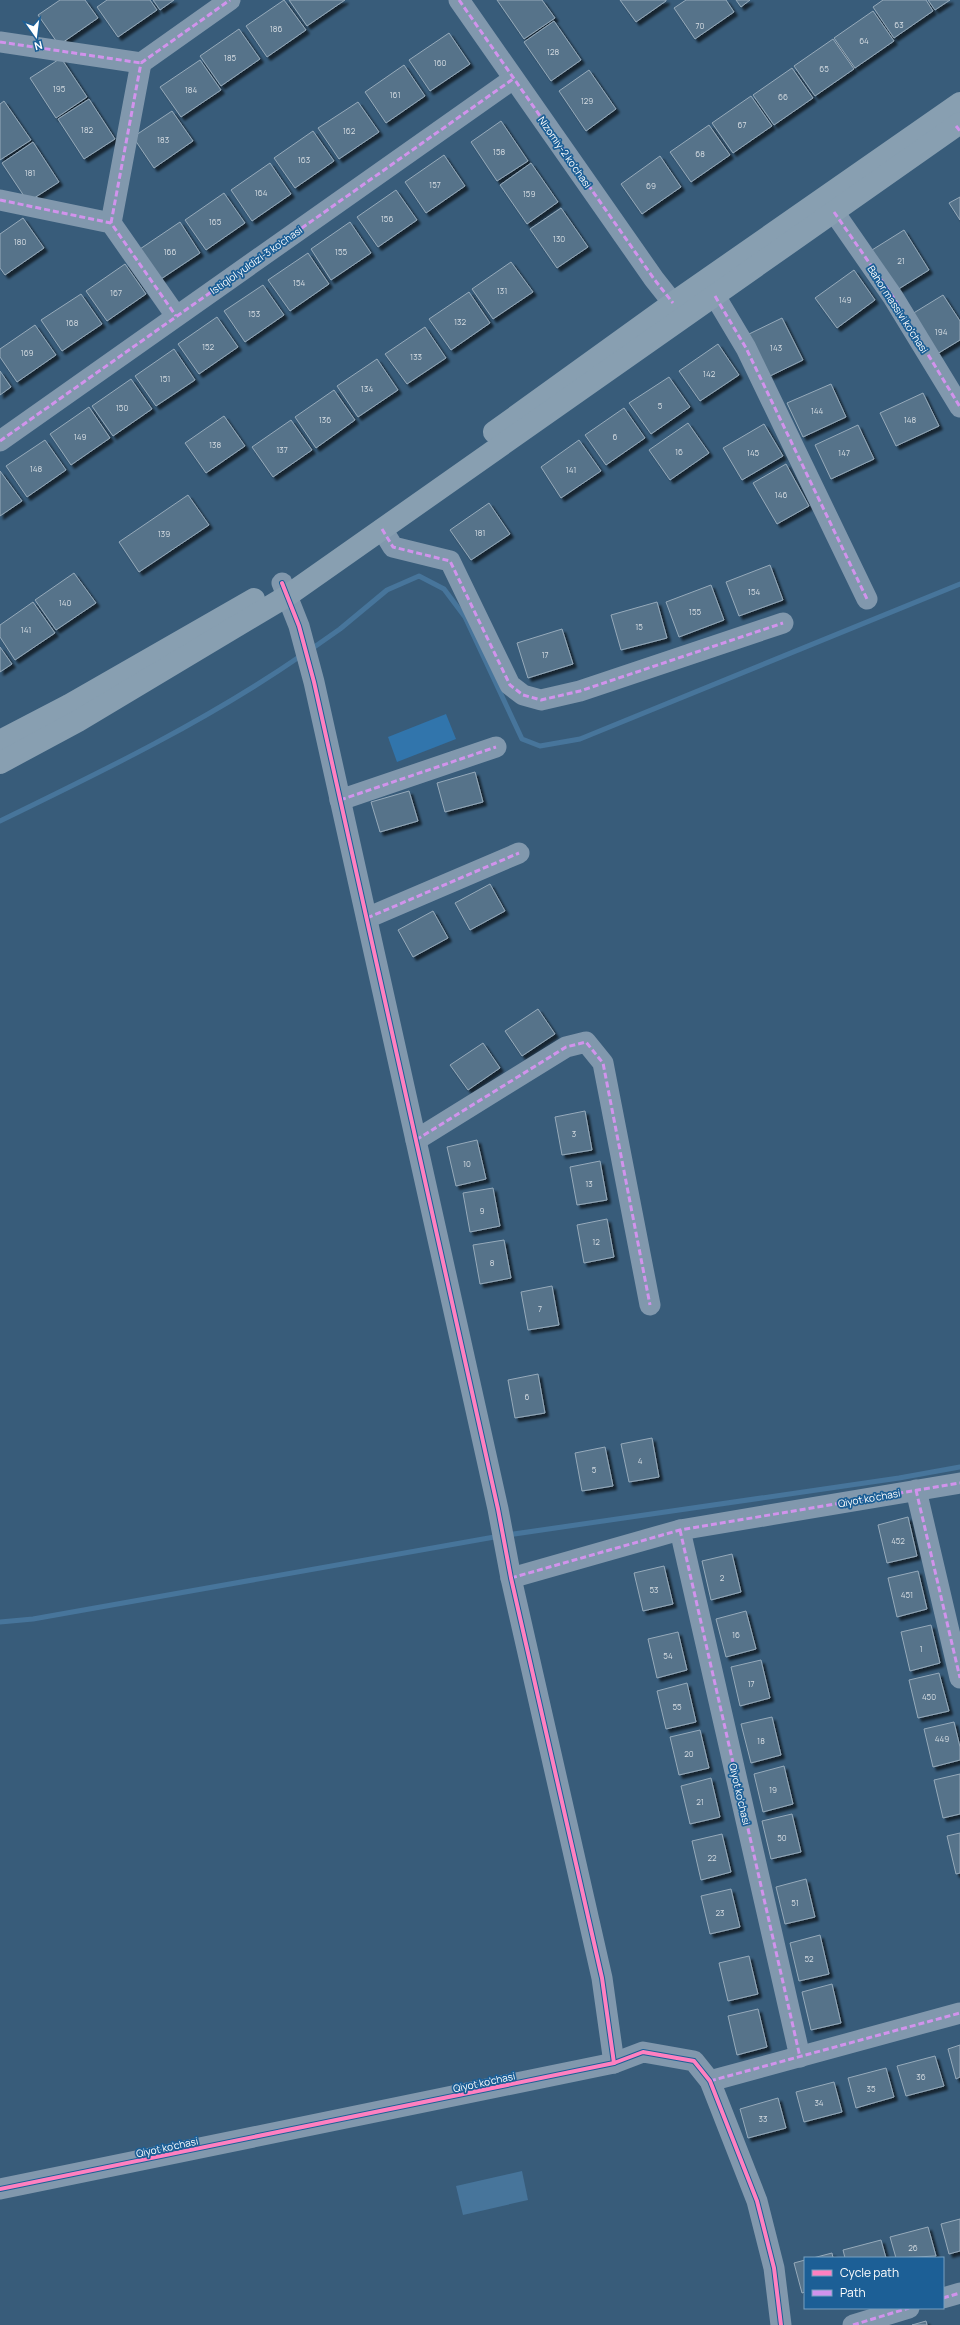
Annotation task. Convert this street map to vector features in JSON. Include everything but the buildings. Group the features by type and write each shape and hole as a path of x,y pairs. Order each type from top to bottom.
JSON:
{"main road":[{"path":"0,741 284,590 673,303 960,103"},
{"path":"0,763 78,721 382,529 834,212 959,127"}],"street":[{"path":"0,42 141,62 230,0"},
{"name":"Nizomiy-2 ko'chasi","path":"459,0 654,279 673,303"},
{"path":"111,223 141,62"},
{"name":"Istiqlol yuldizi-3 ko'chasi","path":"0,440 513,79"},
{"path":"0,200 111,223 176,316"},
{"name":"Bahor massivi ko'chasi","path":"834,212 893,297 960,407"},
{"path":"715,296 746,348 867,599"},
{"path":"382,529 393,547 450,561 510,685 523,695 541,700 580,691 783,623"},
{"path":"284,590 299,626 312,675 367,918 498,1508 511,1578 602,1978 614,2064"},
{"path":"340,800 496,748"},
{"path":"367,918 519,853"},
{"path":"416,1140 566,1047 586,1042 603,1063 650,1305"},
{"name":"Qiyot ko'chasi","path":"511,1578 680,1530 960,1483"},
{"path":"916,1490 960,1678"},
{"name":"Qiyot ko'chasi","path":"680,1530 800,2057"},
{"path":"710,2081 960,2013"},
{"name":"Qiyot ko'chasi","path":"0,2189 614,2064 643,2052 651,2053 694,2061 710,2081 758,2201 774,2268 781,2325"},
{"path":"944,2298 960,2293"},
{"path":"853,2325 906,2309"}],"shaded area":[{"path":"446,714 456,739 397,762 388,737"},
{"path":"522,2171 528,2200 463,2215 456,2186"}],"waterway":[{"path":"310,650 340,629 387,590 419,576 444,589 465,617 522,739 540,746 580,739 960,584"},
{"path":"0,821 154,744 230,701 302,655"},
{"path":"507,1535 899,1478 960,1467"},
{"path":"0,1622 33,1619 500,1536"}],"marked path":[{"path":"141,63 230,0"},
{"path":"459,0 654,279 673,303"},
{"path":"0,42 141,63"},
{"path":"111,223 141,63"},
{"path":"0,441 513,79"},
{"path":"956,126 960,131"},
{"path":"0,200 111,223 176,316"},
{"path":"834,212 893,297 960,407"},
{"path":"715,296 746,348 867,599"},
{"path":"382,529 393,547 450,561 510,685 523,695 541,700 580,691 783,623"},
{"path":"340,800 496,747"},
{"path":"367,918 519,853"},
{"path":"416,1140 566,1047 586,1042 603,1063 650,1305"},
{"path":"511,1578 680,1530 960,1483"},
{"path":"916,1490 960,1678"},
{"path":"680,1530 800,2057"},
{"path":"710,2081 960,2013"},
{"path":"944,2298 960,2293"},
{"path":"853,2325 906,2309"}],"cycle path":[{"path":"282,583 299,626 314,682 498,1509 511,1578 602,1978 614,2063"},
{"path":"0,2189 614,2063 643,2052 694,2061 710,2081 757,2201 774,2268 781,2325"}]}
